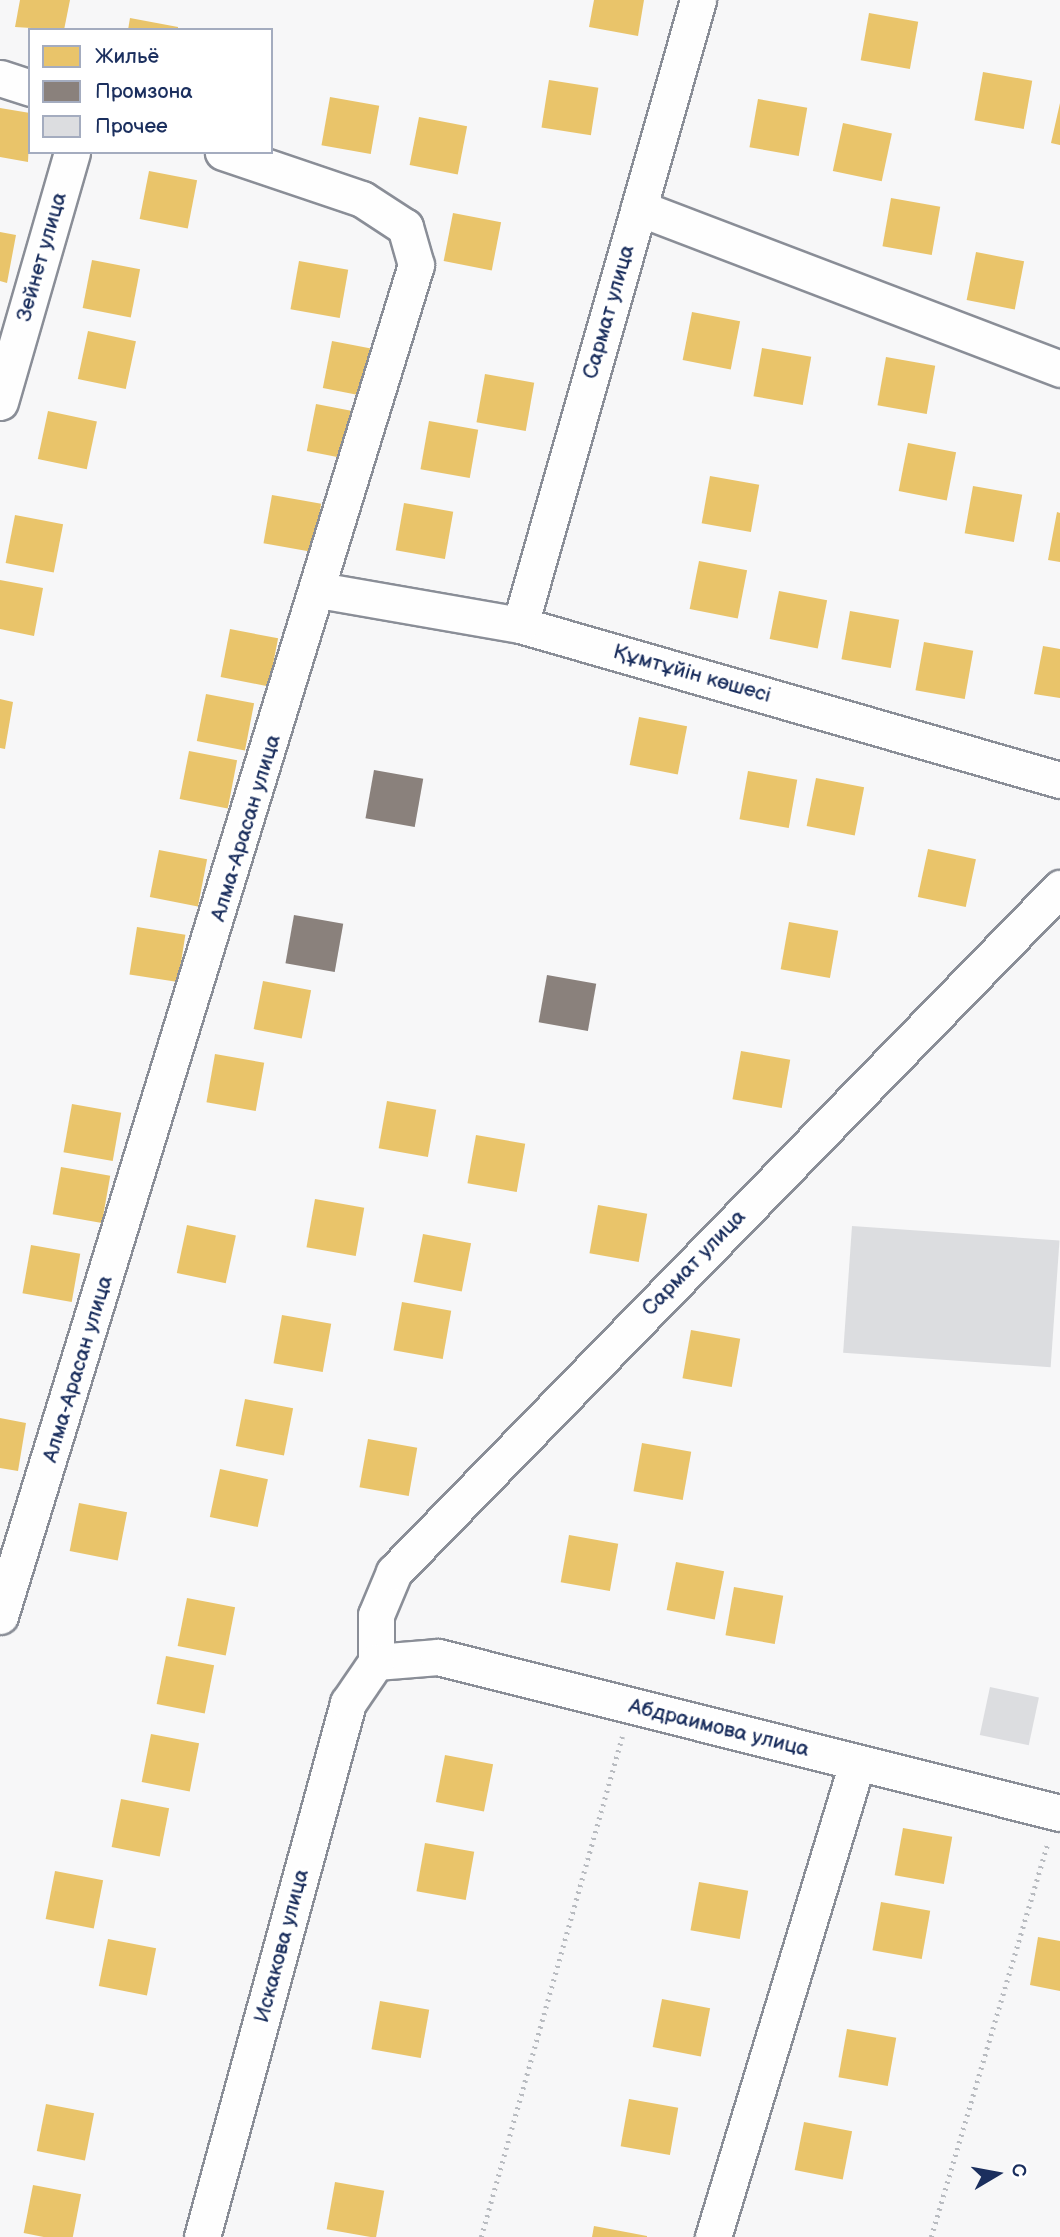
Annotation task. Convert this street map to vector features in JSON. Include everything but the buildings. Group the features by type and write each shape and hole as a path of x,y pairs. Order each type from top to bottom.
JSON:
{"street":[{"name":"Сармат улица","path":"520,625 698,0"},
{"path":"0,78 28,87"},
{"name":"Зейнет улица","path":"0,402 71,154"},
{"name":"Алма-Арасан улица","path":"0,1616 10,1555 320,590 416,265 405,227 362,199 229,154"},
{"path":"639,208 1060,369"},
{"name":"Құмтұйiн көшесі","path":"320,590 520,625 1060,780"},
{"name":"Сармат улица","path":"376,1662 376,1615 394,1572 1060,888"},
{"name":"Абдраимова улица","path":"376,1662 438,1657 1058,1813"},
{"name":"Искакова улица","path":"202,2237 348,1703 376,1662"},
{"path":"713,2237 857,1762"}],"path":[{"path":"481,2237 630,1706"},
{"path":"931,2237 1058,1813"}]}
